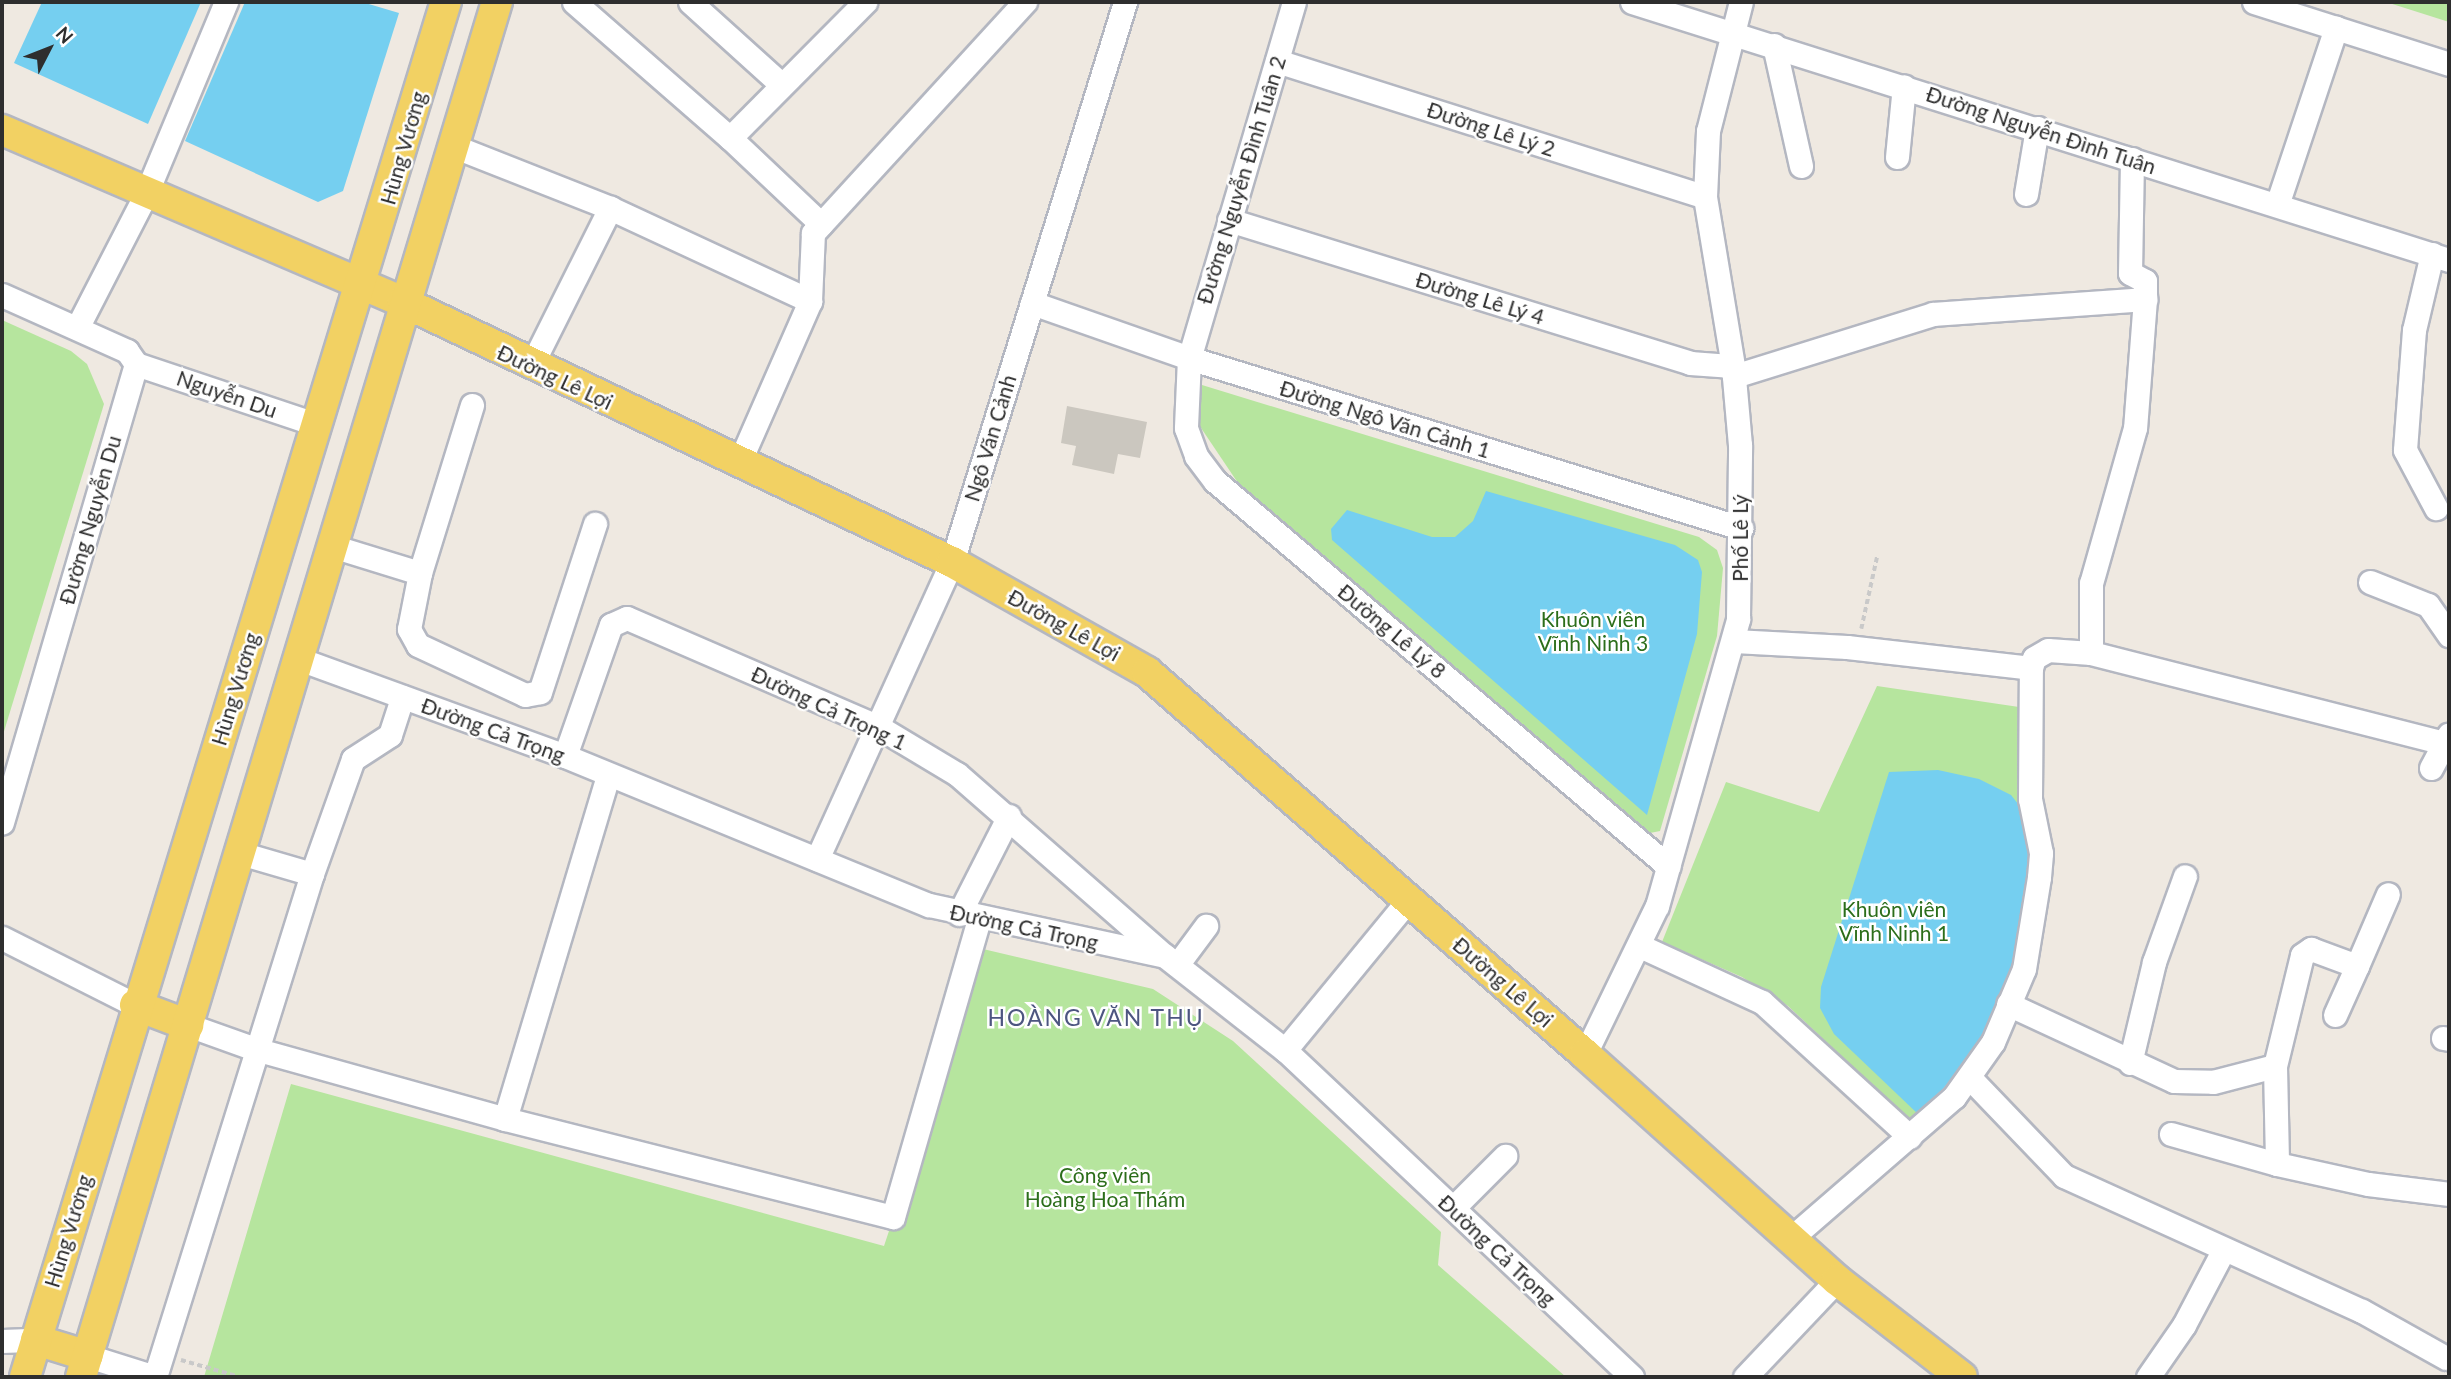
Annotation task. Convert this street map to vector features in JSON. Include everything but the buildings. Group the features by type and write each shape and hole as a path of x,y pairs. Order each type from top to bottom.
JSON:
{"main road":[{"name":"Hùng Vương","path":"25,1377 135,1005 362,285 446,2"},
{"path":"36,1340 85,1366 299,659 403,302 497,2"},
{"name":"Đường Lê Lợi","path":"2,130 403,302 531,366 952,562 1147,672 1585,1054 1837,1280 1962,1377"},
{"path":"135,1005 188,1025"}],"street":[{"path":"77,328 146,194 226,2"},
{"path":"576,2 730,138 821,224"},
{"path":"690,2 782,85"},
{"path":"739,463 810,301 809,247 813,233 1025,2"},
{"name":"Ngô Văn Cảnh","path":"817,859 952,562 1125,2"},
{"name":"Đường Nguyễn Đình Tuân 2","path":"1189,358 1294,2"},
{"name":"Đường Nguyễn Đình Tuân","path":"1632,2 2441,257"},
{"name":"Phố Lê Lý","path":"1585,1054 1640,946 1668,866 1734,641 1741,528 1733,371 1705,197 1708,131 1741,2"},
{"path":"2254,2 2449,64"},
{"path":"730,138 862,3"},
{"path":"2277,205 2336,28"},
{"path":"1774,45 1801,166"},
{"name":"Đường Lê Lý 2","path":"1278,61 1705,197"},
{"path":"1897,157 1903,86"},
{"path":"2026,194 2037,128"},
{"path":"453,146 610,208 810,301"},
{"path":"2091,653 2091,583 2135,428 2145,281 2130,273 2132,159"},
{"path":"531,366 610,208"},
{"name":"Đường Lê Lý 4","path":"1228,220 1690,363 1733,371"},
{"path":"2437,508 2404,450 2414,330 2441,257"},
{"path":"2,295 127,351 136,364"},
{"path":"1733,371 1933,314 2145,299"},
{"name":"Đường Ngô Văn Cảnh 1","path":"1032,303 1189,358 1741,528"},
{"name":"Đường Lê Lý 8","path":"1189,358 1186,428 1196,456 1215,481 1668,866"},
{"name":"Nguyễn Du","path":"136,364 318,425"},
{"name":"Đường Nguyễn Du","path":"2,823 8,778 136,364"},
{"path":"471,405 419,573 411,638 532,696 543,684 595,524"},
{"path":"332,546 419,573"},
{"path":"2370,582 2428,605 2449,635"},
{"name":"Đường Cả Trọng 1","path":"565,756 611,625 627,618 877,726 957,774 1009,816 1171,961"},
{"path":"1734,641 1856,648 2031,668"},
{"path":"1790,1239 1910,1137 1970,1078 1993,1042 2024,969 2041,853 2030,799 2031,668 2034,658 2048,650 2091,653 2446,739 2431,768"},
{"name":"Đường Cả Trọng","path":"299,659 565,756 817,859 969,917 1171,961 1285,1050 1632,1377"},
{"path":"85,1366 155,1377 255,1049 353,759 390,735 402,697"},
{"path":"505,1119 608,775"},
{"path":"188,1025 255,1049 505,1119 893,1217 969,917 1009,816"},
{"path":"240,853 312,874"},
{"path":"2130,1063 2154,961 2185,876"},
{"path":"2335,1015 2388,894"},
{"path":"1285,1050 1408,900"},
{"path":"1171,961 1206,926"},
{"path":"2,938 135,1005"},
{"path":"1640,946 1762,1002 1910,1137"},
{"path":"2277,1164 2275,1066 2306,949 2357,966"},
{"path":"2008,1004 2130,1063 2174,1080 2203,1084 2275,1066"},
{"path":"1970,1078 2064,1176 2223,1251 2362,1311 2445,1361"},
{"path":"2171,1134 2277,1164 2368,1184 2449,1194"},
{"path":"1453,1208 1505,1156"},
{"path":"2148,1377 2183,1325 2223,1251"},
{"path":"1745,1377 1837,1280"},
{"path":"2,1341 36,1340"}],"path":[{"path":"1856,648 1877,556"},
{"path":"162,1354 240,1377"}],"green space":[{"path":"2386,2 2449,2 2449,22"},
{"path":"2,320 71,351 87,364 104,404 2,738"},
{"name":"Khuôn viên Vĩnh Ninh 3","path":"1202,385 1699,537 1717,550 1723,568 1717,636 1660,831 1645,834 1240,486 1193,416"},
{"name":"Khuôn viên Vĩnh Ninh 1","path":"1877,686 2019,707 2019,781 2035,836 1915,1125 1788,1006 1742,977 1662,942 1726,782 1819,812"},
{"name":"Công viên Hoàng Hoa Thám","path":"983,949 1153,989 1233,1041 1441,1232 1438,1265 1566,1377 204,1377 291,1084 884,1246"}],"water":[{"path":"42,2 201,2 148,124 14,63"},
{"path":"245,2 362,2 399,13 343,191 318,202 185,141"},
{"path":"1486,491 1675,545 1698,560 1702,572 1697,634 1647,815 1332,540 1331,529 1347,510 1432,537 1455,537 1473,521"},
{"path":"1938,770 1979,779 2011,795 2029,818 2036,862 2020,954 2000,1008 1974,1055 1919,1115 1834,1034 1820,1008 1821,987 1889,772"}],"district":[{"name":"HOÀNG VĂN THỤ","path":"1096,1017"}]}
